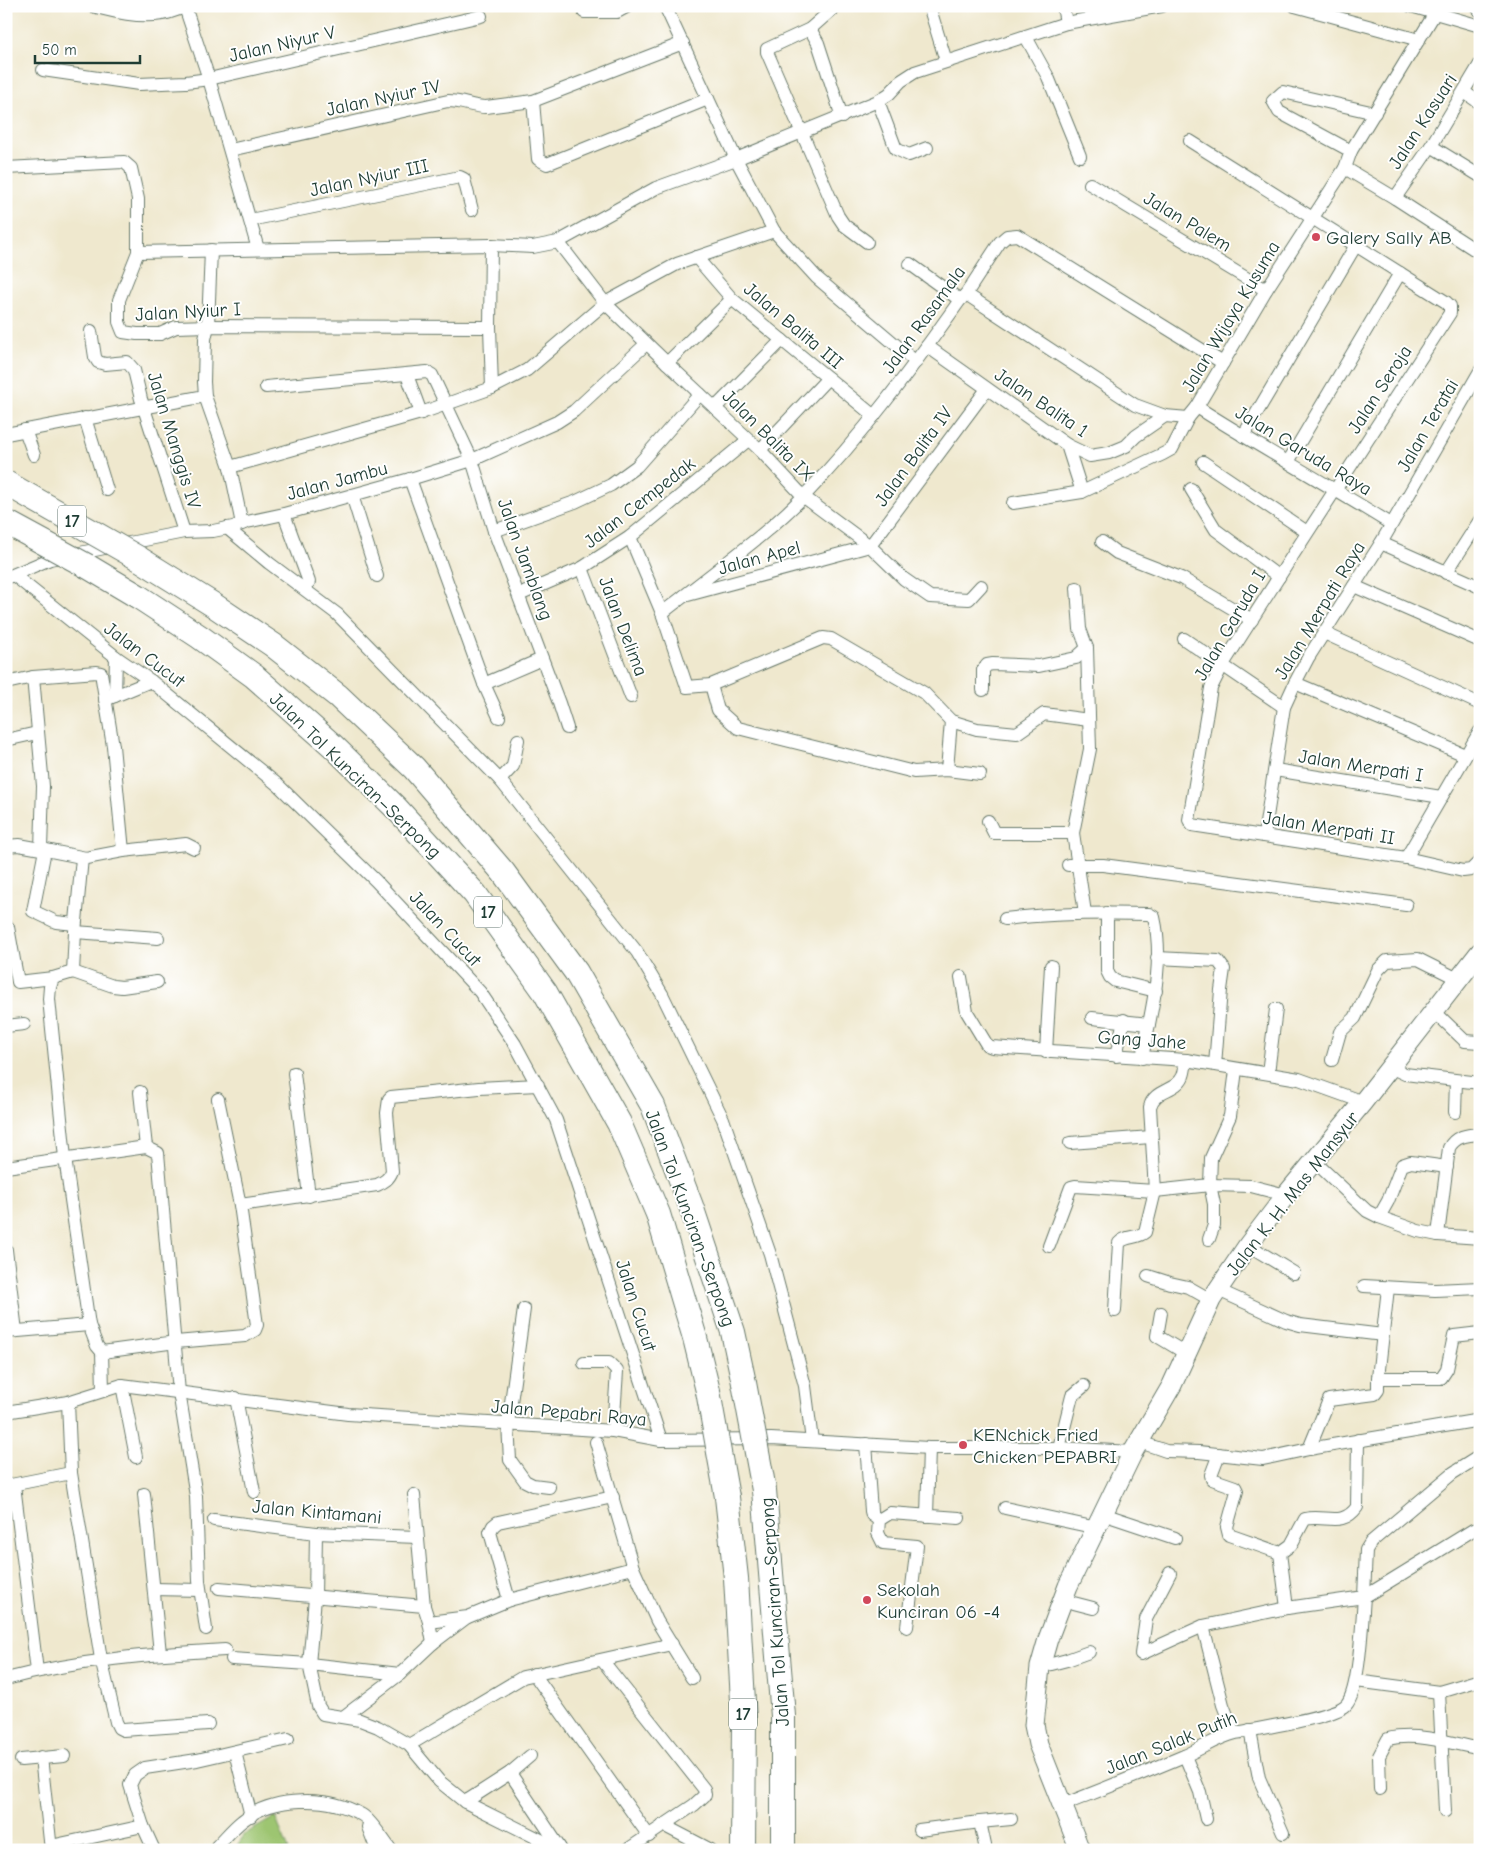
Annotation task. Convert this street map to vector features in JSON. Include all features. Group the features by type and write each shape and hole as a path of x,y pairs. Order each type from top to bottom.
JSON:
{"highway":[{"name":"Jalan Tol Kunciran–Serpong","path":"6,483 138,558 274,645 338,696 414,768 509,880 576,972 653,1106 691,1206 733,1332 764,1490 783,1716 783,1850"},
{"name":"Jalan Tol Kunciran–Serpong","path":"6,522 139,597 254,676 333,746 396,808 475,894 545,992 619,1123 658,1214 695,1338 708,1391 727,1497 736,1578 744,1719 743,1850"}],"street":[{"path":"92,6 110,11 145,16 164,14 187,7 258,249"},
{"path":"584,12 617,12 628,6"},
{"path":"665,6 736,159 774,230 817,278 916,362"},
{"path":"836,6 810,29 768,49 766,52 838,216 844,225 867,242"},
{"path":"1064,6 1066,23"},
{"path":"138,252 491,245 534,247 558,242 656,188 736,159 878,101 889,94 900,81 915,72 1066,23 1162,6"},
{"path":"1295,6 1419,40"},
{"path":"1411,6 1480,26"},
{"path":"1476,6 1480,11"},
{"path":"932,7 946,61"},
{"name":"Jalan Wijaya Kusuma","path":"910,264 1135,405 1165,416 1188,418 1197,407 1266,290 1345,168 1351,151 1436,13"},
{"name":"Jalan Niyur V","path":"42,70 139,84 186,82 209,79 481,16"},
{"path":"810,29 818,43 842,117"},
{"path":"1026,37 1048,78 1080,156"},
{"name":"Jalan Nyiur IV","path":"230,150 448,101 460,101 486,108 533,101 683,43"},
{"name":"Jalan Kasuari","path":"1395,198 1431,146 1480,64"},
{"path":"1351,151 1279,112 1273,101 1283,92 1375,113"},
{"path":"1464,92 1480,103"},
{"path":"533,101 538,159 547,164 708,99"},
{"path":"878,101 896,150 909,155 927,148"},
{"path":"1190,141 1400,273 1288,462"},
{"path":"1431,146 1480,176"},
{"name":"Jalan Nyiur I","path":"6,168 124,162 131,168 138,199 138,252 119,300 119,322 124,332 160,334 176,327 208,326 490,327"},
{"path":"1345,168 1480,253"},
{"name":"Jalan Nyiur III","path":"250,220 460,177 464,179 472,210"},
{"name":"Jalan Palem","path":"1090,184 1266,290"},
{"path":"230,467 421,413 492,388 526,370 605,302 677,264 774,230"},
{"name":"Jalan Rasamala","path":"684,596 766,531 804,496 874,416 916,362 1000,242 1007,236 1017,235 1223,362"},
{"name":"Jalan Balita IX","path":"558,242 605,302 646,344 760,450 804,496 870,546 904,579 930,597 969,598 982,586"},
{"path":"491,245 490,327 492,388"},
{"path":"1243,436 1356,246"},
{"path":"211,250 208,326 205,338 205,396 230,467 242,524"},
{"name":"Jalan Balita III","path":"696,257 732,299 874,416"},
{"name":"Jalan Seroja","path":"1335,490 1450,313 1450,306 1446,302 1400,273"},
{"path":"667,363 732,299"},
{"name":"Jalan Manggis IV","path":"91,331 95,357 98,362 105,364 127,362 132,366 184,532"},
{"path":"715,408 782,340"},
{"name":"Jalan Jambu","path":"10,577 50,559 184,532 213,531 228,528 410,479 472,460 558,422 574,411 646,344"},
{"name":"Jalan Balita 1","path":"927,346 1067,445 1090,456 1109,453 1126,446 1136,436 1165,416"},
{"name":"Jalan Teratai","path":"1391,524 1480,371"},
{"name":"Jalan Jamblang","path":"266,387 430,373 472,460 494,532 567,728"},
{"path":"407,375 421,413"},
{"path":"760,450 828,378"},
{"name":"Jalan Balita IV","path":"870,546 987,389"},
{"path":"494,532 575,502 611,485 637,466 700,394"},
{"path":"6,434 205,396"},
{"name":"Jalan Garuda Raya","path":"1197,407 1391,524"},
{"path":"85,418 107,490"},
{"path":"1013,503 1082,492 1172,449 1188,418"},
{"path":"25,430 34,455"},
{"name":"Jalan Cempedak","path":"518,595 582,568 630,537 748,440"},
{"path":"1067,445 1082,492"},
{"path":"1203,462 1307,532"},
{"path":"410,479 484,684 499,717"},
{"path":"1191,489 1216,530 1279,577"},
{"name":"Jalan Garuda I","path":"1190,823 1211,688 1222,666 1335,490"},
{"path":"352,495 378,576"},
{"path":"284,514 309,582"},
{"path":"1446,573 1480,520"},
{"name":"Jalan Merpati Raya","path":"1264,836 1284,707 1295,683 1324,632 1381,543 1391,524"},
{"path":"228,528 269,563 337,614 500,780 637,952 662,994 723,1119 770,1254 805,1386 812,1441"},
{"path":"630,537 662,613 688,687 711,685 823,638 831,639 924,694 951,721 977,729 1017,733 1044,714 1089,720"},
{"path":"1102,542 1117,553 1181,578 1252,620"},
{"path":"1381,543 1446,573 1480,586"},
{"name":"Jalan Apel","path":"662,613 684,596 870,546"},
{"name":"Jalan Delima","path":"582,568 631,697"},
{"name":"Jalan Cucut","path":"10,577 151,681 278,785 376,881 480,992 515,1044 556,1120 662,1440"},
{"path":"1354,586 1480,641"},
{"path":"1077,588 1080,629 1086,648 1090,749 1073,833 1073,865 1085,913"},
{"path":"1324,632 1480,704"},
{"path":"1184,639 1284,707"},
{"path":"982,690 983,670 987,665 1039,666 1076,658 1086,648"},
{"path":"116,657 110,698 123,851"},
{"path":"484,684 542,659"},
{"path":"6,683 33,677 97,672 101,673 110,698"},
{"path":"33,677 43,786 43,849 33,910 56,922 75,928 158,938"},
{"path":"110,698 151,681"},
{"path":"1295,683 1465,755"},
{"path":"711,685 718,710 738,728 914,772 947,770 980,774"},
{"path":"947,770 951,721"},
{"path":"1406,858 1480,730"},
{"path":"6,740 37,733"},
{"path":"500,780 513,766 518,740"},
{"name":"Jalan Merpati I","path":"1274,770 1441,797"},
{"path":"988,821 994,833 1073,833"},
{"name":"Jalan Merpati II","path":"1190,823 1192,826 1406,858 1463,871 1471,870 1480,861"},
{"path":"6,846 19,845 82,858 186,844 194,848"},
{"path":"73,972 82,858"},
{"path":"1073,865 1103,865 1406,905"},
{"path":"1004,918 1085,913 1149,914 1154,917 1157,958 1156,992 1142,1058"},
{"path":"1107,913 1107,971 1110,978 1156,992"},
{"path":"8,927 18,982 53,978 73,972 113,986 122,987 157,982"},
{"name":"Jalan K. H. Mas Mansyur","path":"1080,1850 1038,1744 1034,1725 1040,1667 1062,1600 1137,1447 1187,1354 1214,1295 1248,1245 1286,1195 1363,1102 1478,956"},
{"path":"1157,958 1218,960 1224,969 1216,1065"},
{"path":"1332,1060 1340,1032 1355,1018 1378,970 1386,962 1418,959 1458,979"},
{"path":"1046,1052 1051,966"},
{"name":"Gang Jahe","path":"962,977 967,1012 987,1045 1046,1052 1186,1060 1236,1070 1268,1073 1299,1079 1363,1102"},
{"path":"53,978 49,999 65,1158 89,1325 97,1346 102,1352 103,1390"},
{"path":"1268,1073 1276,1009"},
{"path":"1434,1011 1465,1041 1480,1042"},
{"path":"1092,1018 1149,1024"},
{"path":"1116,1056 1124,1020"},
{"path":"6,1026 24,1024"},
{"path":"1115,1311 1119,1243 1124,1238 1140,1236 1145,1232 1155,1191 1151,1137 1151,1101 1155,1096 1177,1084 1184,1075 1186,1060"},
{"path":"1390,1067 1405,1074 1480,1083"},
{"path":"1209,1239 1214,1225 1214,1204 1210,1185 1212,1158 1230,1116 1236,1070"},
{"path":"294,1073 309,1196"},
{"path":"1455,1112 1456,1081"},
{"path":"240,1205 377,1185 390,1177 392,1171 386,1113 387,1104 391,1097 479,1088 538,1085"},
{"path":"140,1092 146,1147"},
{"path":"102,1352 176,1342 245,1336 255,1330 257,1325 240,1205 218,1099"},
{"path":"1438,1235 1449,1148 1452,1142 1466,1136 1480,1134"},
{"path":"1070,1142 1151,1137"},
{"path":"7,1164 146,1147 158,1152 179,1392 196,1496 200,1590 206,1629"},
{"path":"1314,1161 1367,1211 1379,1217 1418,1231 1438,1235 1480,1238"},
{"path":"1379,1217 1388,1201 1402,1165 1411,1162 1447,1167"},
{"path":"1049,1246 1071,1187 1079,1185 1155,1191 1210,1185 1251,1186 1286,1195"},
{"path":"1248,1245 1294,1273"},
{"path":"6,1250 11,1331 89,1325"},
{"path":"1148,1276 1214,1295 1300,1325 1383,1335"},
{"path":"1364,1286 1435,1290 1480,1288"},
{"path":"1309,1449 1329,1400 1375,1394 1378,1390 1388,1288"},
{"path":"524,1309 508,1424 510,1460 525,1481 549,1486"},
{"path":"1161,1313 1157,1336 1187,1354"},
{"path":"1378,1378 1441,1378 1447,1369 1454,1336 1480,1333"},
{"path":"584,1363 609,1363 616,1371 613,1431"},
{"path":"122,1385 136,1457"},
{"name":"Jalan Pepabri Raya","path":"6,1412 68,1402 122,1385 236,1398 348,1414 613,1431 662,1440 771,1439 929,1448 1137,1447 1264,1459 1358,1440 1480,1420"},
{"path":"1059,1448 1072,1396 1084,1386"},
{"path":"236,1398 254,1492"},
{"path":"68,1402 71,1473 101,1659 116,1722 119,1728 123,1730 208,1724"},
{"path":"1280,1553 1291,1545 1305,1519 1340,1520 1352,1515 1357,1507 1358,1440"},
{"path":"596,1442 633,1568 651,1609 692,1678"},
{"path":"866,1444 871,1511 872,1515 879,1520"},
{"path":"927,1516 929,1448"},
{"path":"1219,1454 1211,1475 1212,1479 1235,1486 1237,1491 1227,1527 1229,1535 1280,1553"},
{"name":"Jalan Salak Putih","path":"1063,1805 1185,1756 1234,1734 1334,1712 1345,1706 1350,1699 1356,1681 1364,1597 1366,1550 1371,1542 1453,1473 1480,1456"},
{"path":"36,1671 10,1485 71,1473"},
{"path":"144,1494 160,1653"},
{"path":"414,1495 424,1606 433,1643"},
{"path":"509,1600 490,1532 493,1526 498,1522 613,1497"},
{"path":"1005,1508 1100,1521 1176,1538"},
{"path":"879,1520 890,1513 959,1518"},
{"name":"Jalan Kintamani","path":"214,1520 316,1533 417,1537"},
{"path":"879,1520 878,1533 883,1543 917,1546 907,1627"},
{"path":"1170,1573 1146,1619 1141,1654 1203,1626 1287,1608 1364,1597 1473,1530 1480,1528"},
{"path":"316,1533 315,1598 309,1664 318,1706 324,1714 360,1720 378,1727 409,1745 439,1781 465,1802 561,1850"},
{"path":"1280,1553 1287,1608"},
{"path":"429,1622 468,1616 509,1600 633,1568"},
{"path":"218,1588 315,1598 424,1606"},
{"path":"154,1589 200,1590"},
{"path":"1062,1600 1093,1608"},
{"path":"344,1717 400,1674 433,1643 468,1616"},
{"path":"1203,1626 1223,1705 1234,1734"},
{"path":"409,1745 514,1681 534,1674 672,1644"},
{"path":"1040,1667 1089,1652"},
{"path":"6,1679 36,1671 101,1659 160,1653 229,1655 400,1674"},
{"path":"602,1660 704,1789 705,1795 627,1850"},
{"path":"534,1674 649,1836"},
{"path":"1356,1681 1439,1692 1480,1680"},
{"path":"1439,1692 1440,1741 1445,1780 1446,1811"},
{"path":"1250,1730 1259,1778 1284,1833"},
{"path":"1380,1788 1379,1756 1388,1739 1398,1736 1440,1741 1480,1749"},
{"path":"154,1850 143,1826 130,1784 135,1775 145,1768 197,1760 288,1739"},
{"path":"235,1752 250,1816"},
{"path":"21,1760 64,1756"},
{"path":"465,1802 510,1774 530,1756"},
{"path":"1185,1756 1200,1792 1206,1819"},
{"path":"41,1758 51,1848 143,1826"},
{"path":"510,1774 561,1850"},
{"path":"216,1850 243,1820 250,1816 272,1805 304,1800 335,1803 363,1816 392,1850"},
{"path":"363,1816 377,1850"},
{"path":"919,1830 1011,1819"},
{"path":"980,1822 986,1850"},
{"path":"663,1825 711,1850"}],"green space":[{"path":"275,1817 289,1850 234,1850 245,1834"}],"place":[{"name":"Galery Sally AB","path":"1316,237"},
{"name":"KENchick Fried Chicken PEPABRI","path":"963,1445"},
{"name":"Sekolah Kunciran 06 -4","path":"867,1600"}]}
